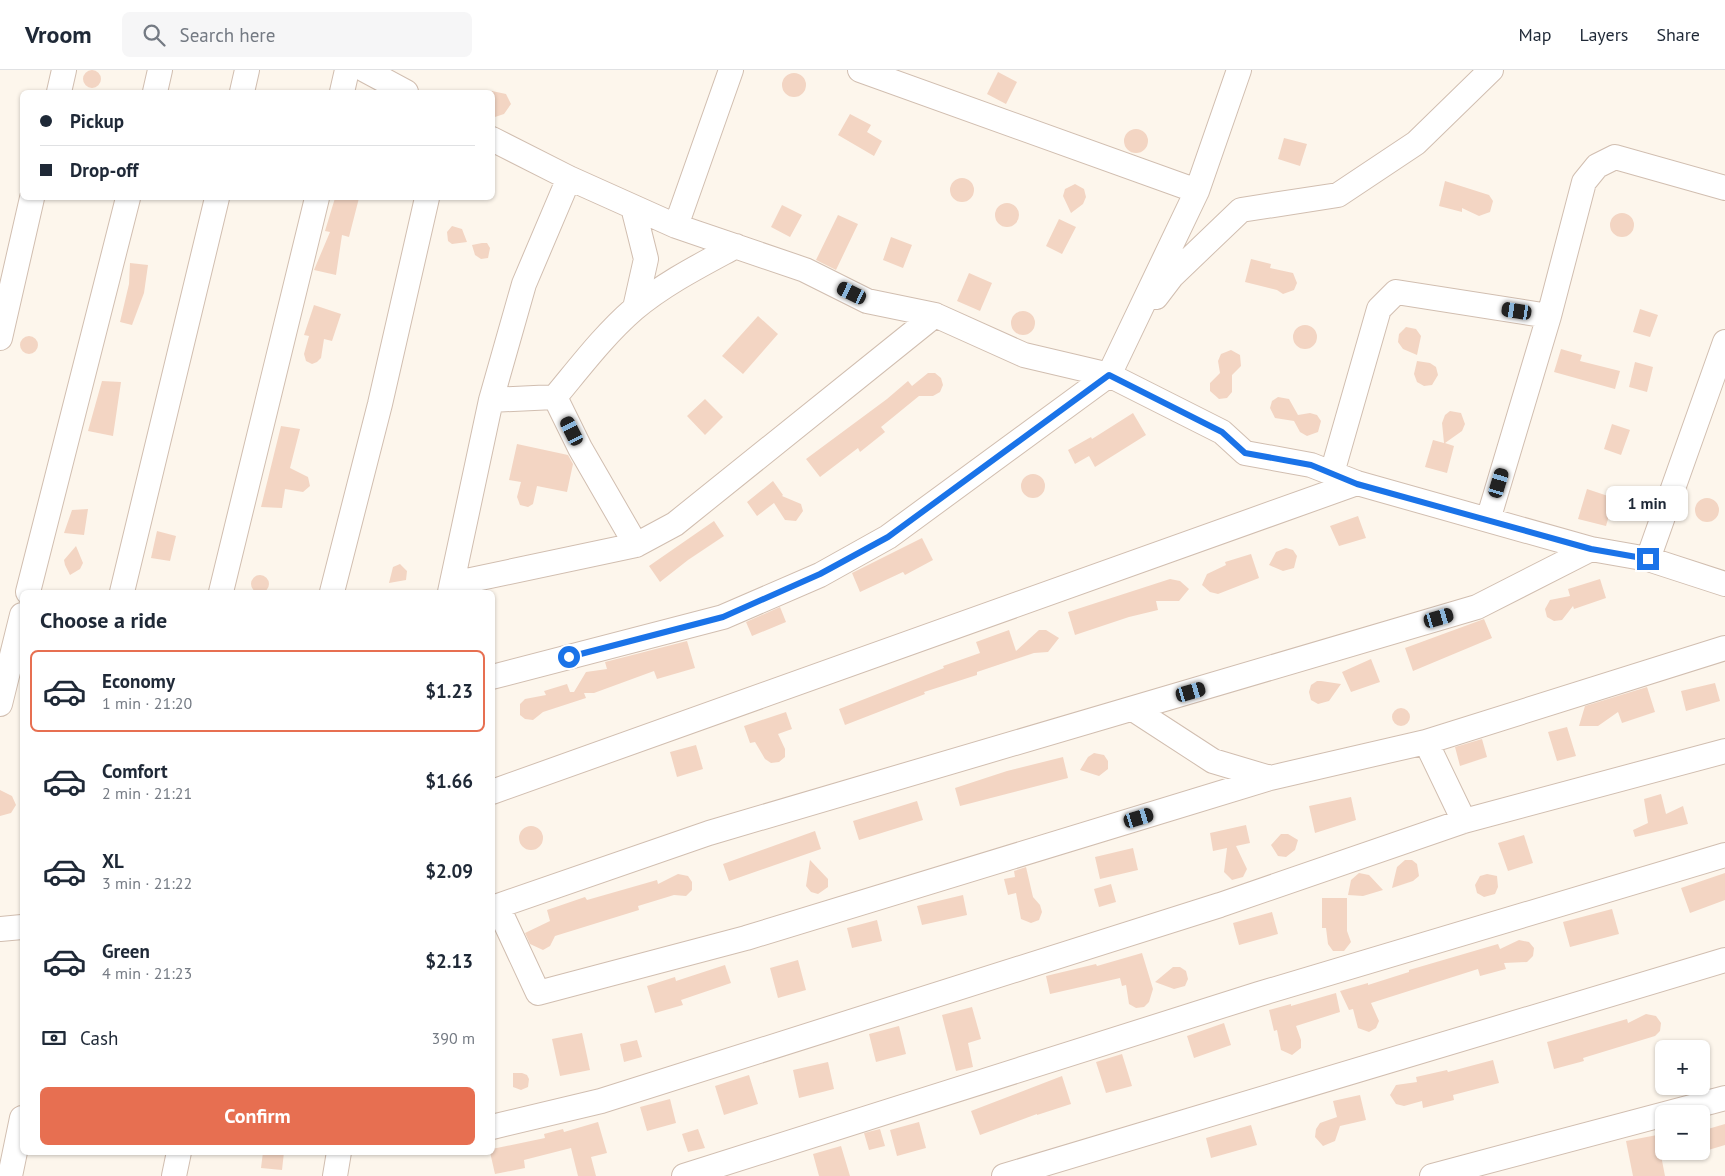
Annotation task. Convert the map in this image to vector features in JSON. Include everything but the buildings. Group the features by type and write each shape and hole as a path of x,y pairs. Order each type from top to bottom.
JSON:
{"street":[{"path":"59,90 64,70"},
{"path":"155,90 160,70"},
{"path":"242,90 247,70"},
{"path":"342,90 347,70"},
{"path":"365,70 402,90"},
{"path":"676,226 731,70"},
{"path":"860,70 1197,191"},
{"path":"495,676 723,617 820,574 888,537 1109,375 1197,191 1239,70"},
{"path":"1134,323 1172,276 1242,210 1338,195 1416,143 1491,70"},
{"path":"495,140 569,178 676,226 805,270 868,301 935,315 1024,355 1109,375 1222,432 1245,453 1311,465 1357,484 1591,549 1648,559 1725,584"},
{"path":"1488,520 1549,316 1584,182 1597,166 1615,157 1725,188"},
{"path":"569,178 524,284 491,400 451,588 636,545 675,524 935,315"},
{"path":"0,338 32,200"},
{"path":"29,590 127,200"},
{"path":"122,590 217,200"},
{"path":"222,590 317,200"},
{"path":"333,590 380,404 428,200"},
{"path":"633,207 646,260 635,308"},
{"path":"491,400 555,397 604,338 635,308 691,270 736,246"},
{"path":"1332,473 1379,309 1396,292 1549,316"},
{"path":"1648,559 1725,342"},
{"path":"555,397 580,448 636,545"},
{"path":"495,791 1357,484"},
{"path":"1591,549 1477,607 710,834 495,908 538,993 746,938 1270,778 1426,742 1725,648"},
{"path":"0,704 20,623"},
{"path":"1133,709 1213,761 1270,778"},
{"path":"1426,742 1464,821"},
{"path":"495,1126 601,1101 1220,905 1464,821 1725,751"},
{"path":"684,1176 1258,994 1725,855"},
{"path":"0,929 20,927"},
{"path":"1004,1176 1725,960"},
{"path":"1432,1176 1725,1098"},
{"path":"10,1176 20,1128"},
{"path":"174,1176 178,1155"},
{"path":"335,1176 338,1155"}],"route":[{"path":"569,657 723,617 820,574 888,537 1109,375 1222,432 1245,453 1274,460 1311,465 1357,484 1591,549 1648,559"}]}
